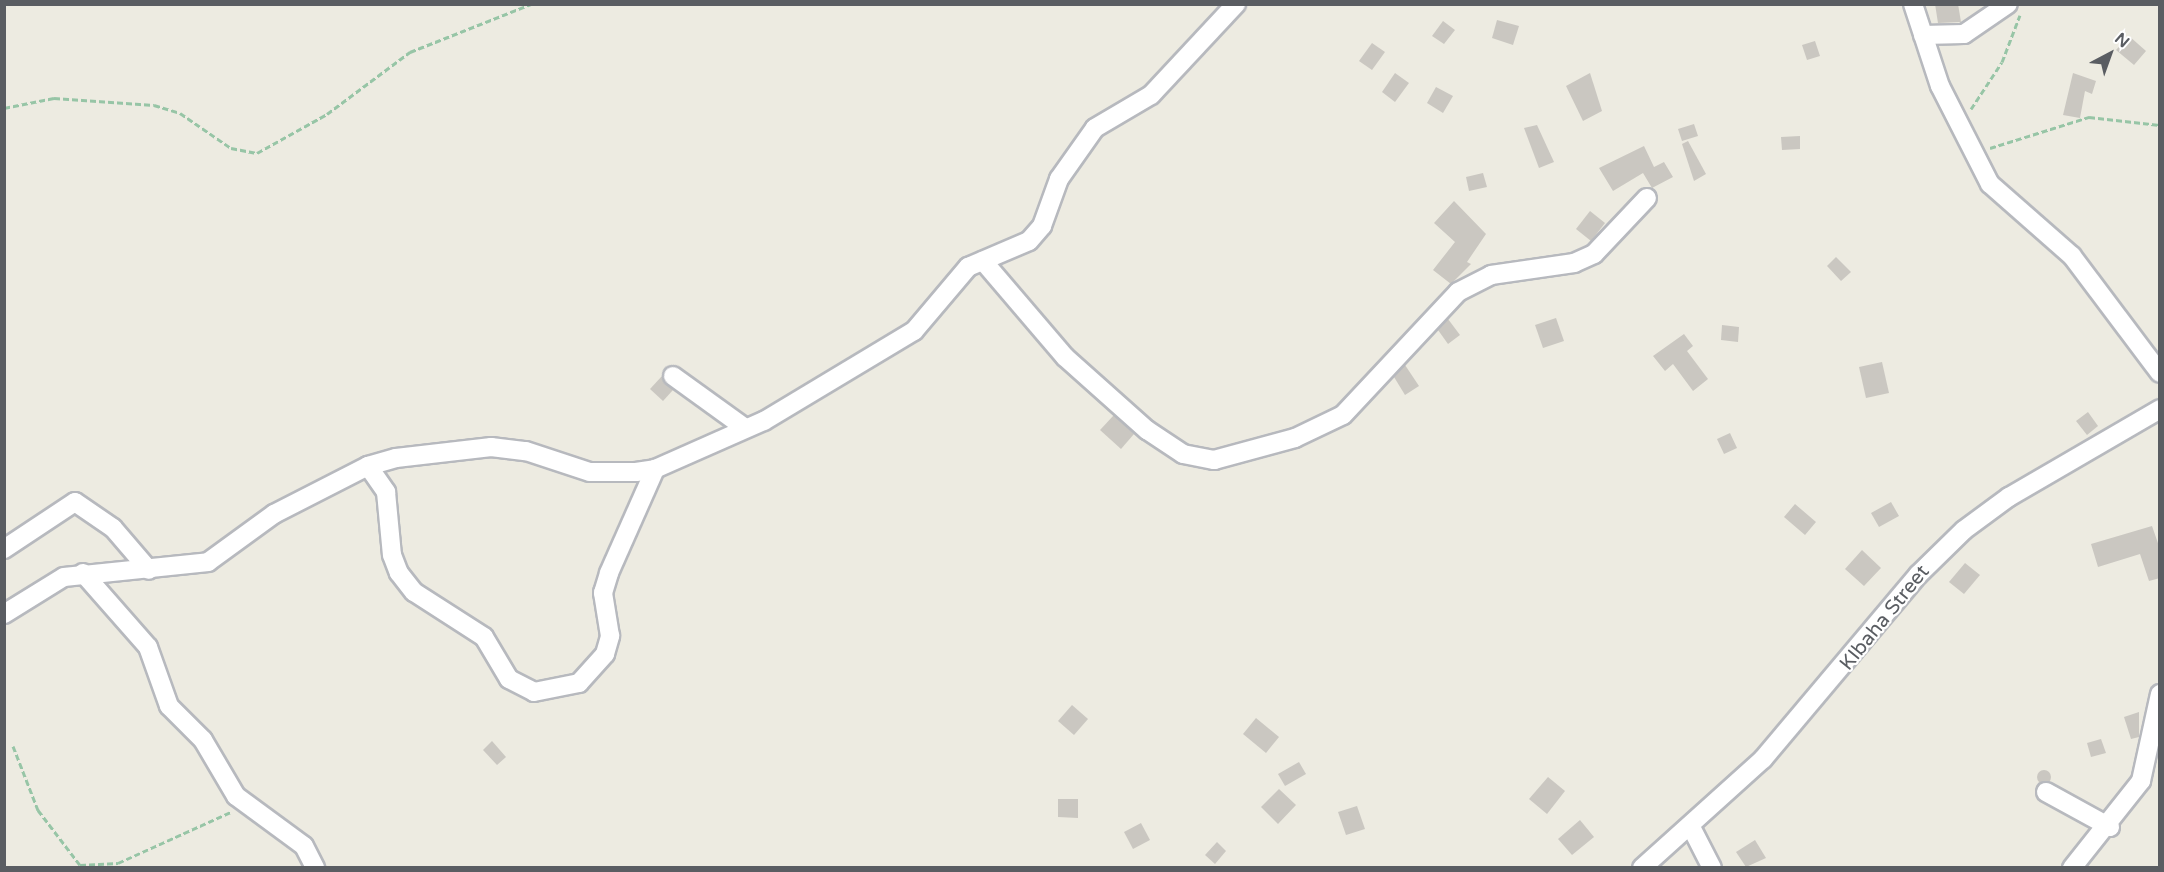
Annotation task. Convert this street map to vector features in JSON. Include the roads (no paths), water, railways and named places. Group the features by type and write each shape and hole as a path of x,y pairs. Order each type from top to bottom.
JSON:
{"street":[{"path":"4,614 44,588 83,573 149,570 208,562 274,514 368,466 429,450 491,447 526,451 590,472 655,469 745,428 897,344 924,322 958,276 983,261 1029,241 1042,226 1059,179 1095,128 1150,95 1236,4"},
{"path":"1913,4 1958,126 1971,153 2007,204 2072,256 2160,373"},
{"path":"1923,35 1964,34 2008,4"},
{"path":"983,261 1065,357 1147,430 1183,454 1214,460 1295,438 1343,415 1458,292 1491,275 1574,263 1594,254 1647,198"},
{"path":"673,376 745,428"},
{"name":"KIbaha Street","path":"1642,867 1691,827 1806,713 1918,575 1964,530 2009,497 2160,409"},
{"path":"368,466 386,492 392,555 399,573 414,592 484,637 509,679 534,692 579,683 605,654 610,636 603,606 606,583 655,469"},
{"path":"4,549 75,502 113,528 149,570"},
{"path":"83,573 148,647 169,706 203,740 228,786 246,805 304,846 315,867"},
{"path":"2072,867 2110,826 2146,767 2160,694"},
{"path":"2046,792 2110,826"},
{"path":"1691,827 1712,867"}]}
